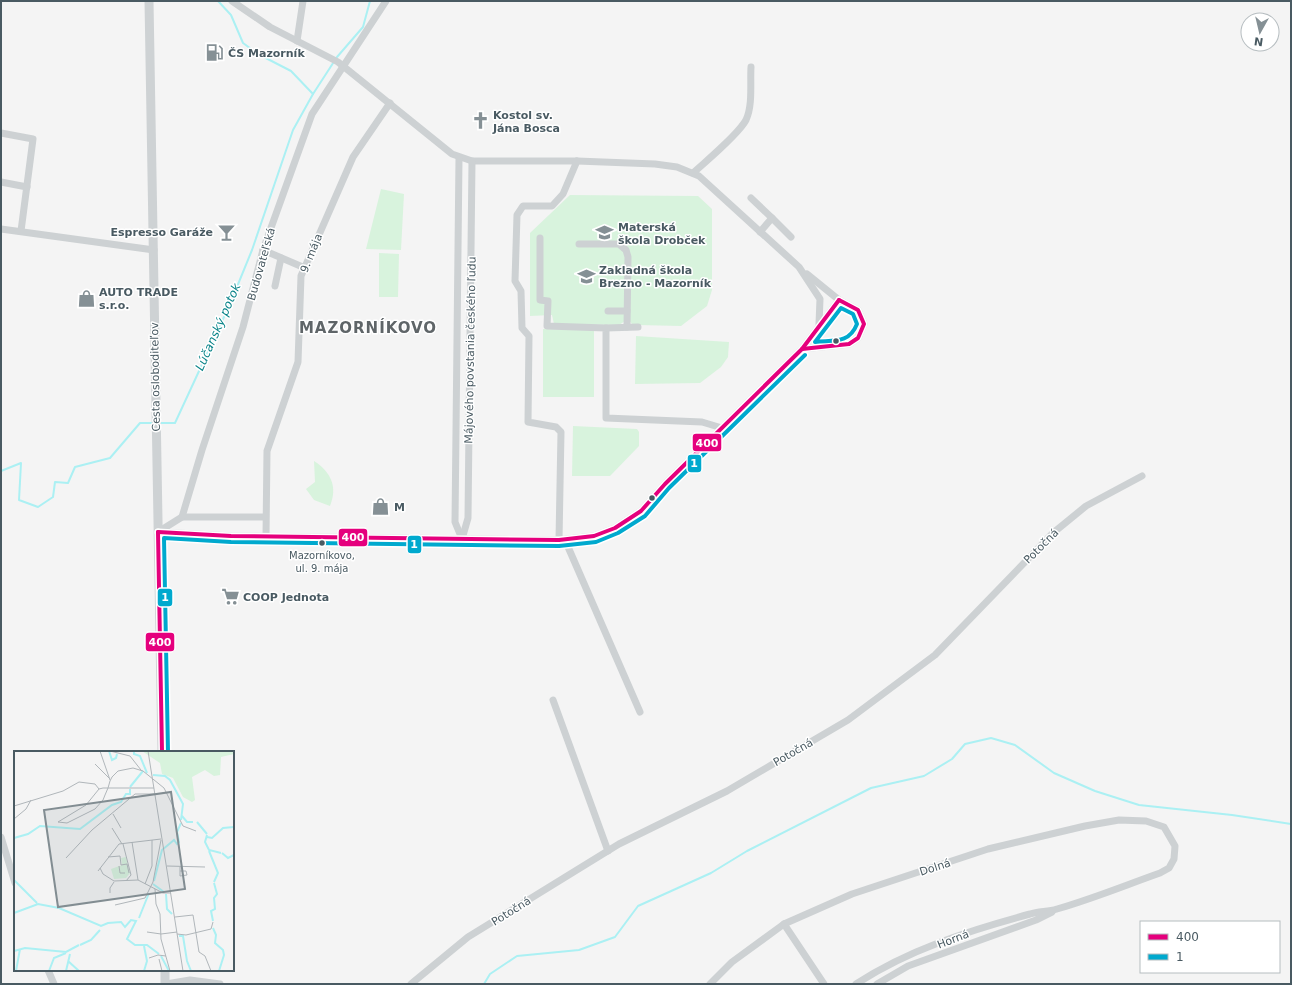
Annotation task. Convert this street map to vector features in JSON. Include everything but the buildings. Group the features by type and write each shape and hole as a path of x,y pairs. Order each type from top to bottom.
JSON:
{"main road":[{"name":"Cesta osloboditeľov","path":"149,1 162,751"},
{"path":"165,971 166,984"}],"street":[{"path":"232,1 270,27 340,64 452,154 459,158 472,161 577,161 655,164 677,167 699,176 799,267 839,300 858,310 864,324 858,338 849,344 802,349"},
{"path":"297,41 303,1"},
{"name":"Budovateľská","path":"182,517 202,450 243,327 263,250 312,114 340,64 386,1"},
{"path":"693,173 729,140 746,120 750,105 751,67"},
{"name":"9. mája","path":"266,536 265,517 267,451 298,362 301,276 353,157 390,103"},
{"path":"1,133 34,139 21,231"},
{"path":"459,158 455,522 462,538"},
{"name":"Májového povstania českého ľudu","path":"462,538 468,518 472,161"},
{"path":"577,161 563,194 552,206 523,206 517,215 515,281 521,291 522,328 529,336 528,422 556,426 561,432 562,540 640,712"},
{"path":"1,182 27,187"},
{"path":"751,198 791,237"},
{"path":"760,232 772,218"},
{"path":"1,229 154,250"},
{"path":"540,238 540,300 548,301 547,326 606,328 638,327"},
{"path":"579,244 619,244 626,250 628,257 627,327"},
{"path":"263,250 305,268"},
{"path":"275,286 281,258"},
{"path":"799,267 820,298 819,324"},
{"path":"158,532 231,536 562,540 594,536 615,528 641,511 665,484 802,349 819,324 839,300"},
{"path":"608,311 627,312"},
{"path":"606,328 606,418 702,422 722,428"},
{"name":"Potočná","path":"411,984 468,937 608,851 727,791 848,720 935,655 1053,533 1086,506 1142,476"},
{"path":"158,532 182,517 265,517"},
{"path":"553,700 608,851"},
{"name":"Dolná","path":"710,984 732,962 784,924 852,894 988,849 1085,826 1119,820 1146,820 1164,828 1175,846"},
{"path":"1,837 14,880"},
{"name":"Horná","path":"877,984 908,966 1036,920 1055,910 1160,873 1169,868 1174,860 1175,846"},
{"name":"Horná","path":"856,984 873,973 908,956 968,933 1034,913 1055,910"},
{"path":"784,924 824,984"},
{"path":"48,971 54,984"},
{"path":"166,984 190,980 220,984"}],"green space":[{"path":"381,189 404,194 401,250 366,249"},
{"path":"570,195 698,196 712,209 712,290 707,306 681,326 637,325 632,324 629,320 619,325 554,324 552,315 530,316 530,233"},
{"path":"379,253 399,254 398,297 379,297"},
{"path":"543,329 594,330 594,397 543,397"},
{"path":"636,336 729,342 728,357 721,367 700,383 635,384"},
{"path":"573,426 637,429 639,432 639,446 610,476 572,476"},
{"path":"314,461 325,470 331,480 333,492 330,506 314,500 306,489 315,482"}],"waterway":[{"path":"218,1 231,15 243,43 258,54 291,71 313,94"},
{"name":"Lúčanský potok","path":"160,423 175,423 230,304 252,250 293,130 313,94 337,57 363,27 370,1"},
{"name":"Lúčanský potok","path":"1,471 21,463 19,500 38,507 53,497 55,482 68,483 75,467 110,458 140,423 153,423"},
{"path":"484,984 490,974 517,956 579,950 615,937 638,906 711,873 747,851 871,788 924,776 952,759 965,744 991,738 1015,745 1054,773 1095,791 1139,805 1232,815 1291,824"}],"transit line":[{"name":"400","path":"802,349 849,344 858,338 864,324 858,310 839,300"},
{"name":"400","path":"158,532 231,536 559,540 594,536 615,528 641,511 665,484 802,349 839,300"},
{"name":"1","path":"841,308 853,314 857,324 854,330 850,335 840,340 815,342 841,308"},
{"name":"1","path":"168,751 164,538 231,542 559,546 596,542 618,533 645,516 669,488 805,355"},
{"name":"400","path":"158,532 162,751"}],"place":[{"name":"ČS Mazorník","path":"215,53"},
{"name":"Kostol sv. Jána Bosca","path":"480,121"},
{"name":"Espresso Garáže","path":"226,232"},
{"name":"Materská škola Drobček","path":"605,233"},
{"name":"Zakladná škola Brezno - Mazorník","path":"586,276"},
{"name":"AUTO TRADE s.r.o.","path":"86,298"},
{"name":"M","path":"381,507"},
{"name":"Mazorníkovo, ul. 9. mája","path":"322,543"},
{"name":"COOP Jednota","path":"230,597"}],"district":[{"name":"MAZORNÍKOVO","path":"368,328"}]}
